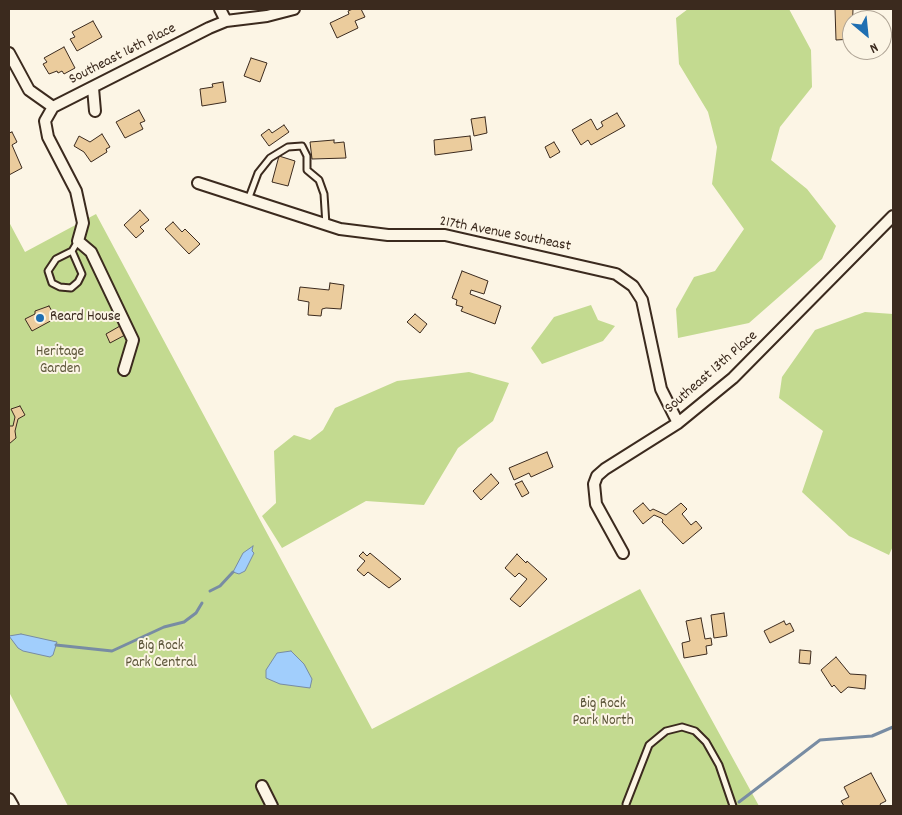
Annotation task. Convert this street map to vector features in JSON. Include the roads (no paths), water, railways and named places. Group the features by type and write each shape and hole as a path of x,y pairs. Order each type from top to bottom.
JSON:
{"street":[{"path":"220,9 226,21"},
{"name":"Southeast 16th Place","path":"53,107 226,21 267,16 294,9"},
{"path":"9,53 29,90 53,107 45,121 48,137 76,190 82,223 75,246 91,252 133,340 124,370"},
{"path":"93,88 95,111"},
{"name":"217th Avenue Southeast","path":"198,183 326,226 360,233 445,235 596,268 621,277 633,286 642,300 661,389 678,423"},
{"name":"Southeast 13th Place","path":"623,554 596,504 594,484 597,476 704,404 752,360 893,216"},
{"path":"262,786 272,806"},
{"path":"9,799 13,806"}],"lane":[{"path":"248,200 258,173 270,158 288,147 302,146 307,156 307,170 319,180 324,194 326,226"},
{"path":"75,246 82,274 78,282 71,288 60,287 52,283 48,271 56,259 75,246"},
{"path":"626,804 649,745 666,731 682,727 696,731 706,742 719,764 733,806"}],"water":[{"path":"253,546 252,551 254,553 245,571 239,574 233,572 243,553"},
{"path":"21,634 57,642 53,655 50,657 23,651 18,648 9,636"},
{"path":"291,651 304,664 312,679 310,688 280,684 266,678 266,670 277,653"}],"waterway":[{"path":"210,591 220,586 233,572"},
{"path":"56,645 112,651 164,627 184,622 196,613 202,603"},
{"path":"739,802 820,740 872,736 893,727"}],"place":[{"name":"Reard House","path":"40,318"}],"park label":[{"name":"Heritage Garden","path":"60,362"},
{"name":"Big Rock Park Central","path":"161,656"},
{"name":"Big Rock Park North","path":"603,714"}]}
